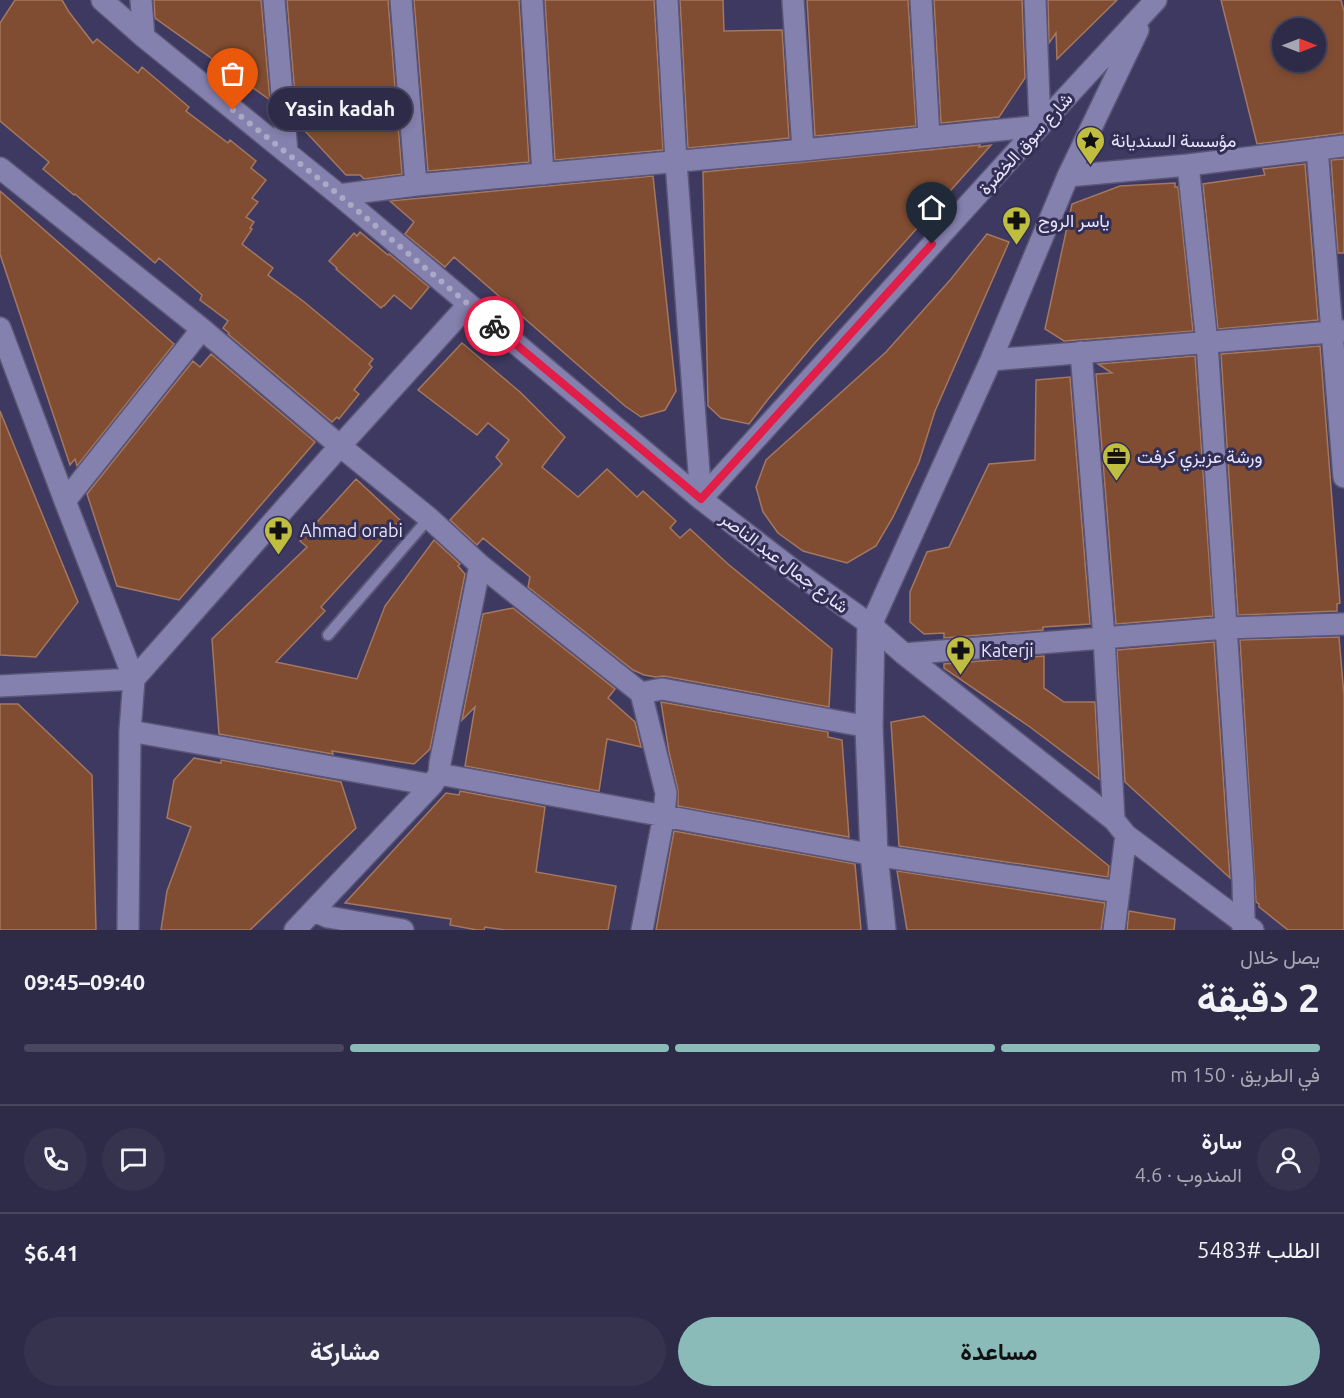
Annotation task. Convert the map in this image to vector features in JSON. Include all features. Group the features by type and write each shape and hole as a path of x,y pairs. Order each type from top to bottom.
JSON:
{"street":[{"name":"شارع جمال عبد الناصر","path":"102,0 144,37 339,195 701,499 792,569 871,625 904,654 1247,928"},
{"path":"141,0 144,37"},
{"path":"274,0 287,153"},
{"path":"401,0 416,185"},
{"path":"532,0 543,174"},
{"path":"667,0 676,162 701,499"},
{"path":"793,0 803,150"},
{"path":"921,0 929,137"},
{"path":"339,195 416,185 1040,126 1035,0"},
{"path":"882,930 874,855 869,727 871,625 991,360 1068,176 1152,5"},
{"name":"شارع سوق الخضرة","path":"701,499 1152,5"},
{"path":"1068,176 1188,165 1344,146"},
{"path":"1317,149 1338,332 1344,477"},
{"path":"1188,165 1207,343 1247,928"},
{"path":"0,168 202,328 340,446 429,518 480,565 641,693 666,793 664,815 642,930"},
{"path":"0,686 134,679 468,305"},
{"path":"0,328 134,679 130,731 128,930"},
{"path":"65,501 202,328"},
{"path":"991,360 1338,332"},
{"path":"1081,352 1120,828 1119,892 1114,930"},
{"path":"323,919 435,780 480,565"},
{"path":"904,654 1226,628 1344,624"},
{"path":"641,693 662,689 869,727"},
{"path":"130,731 664,815 874,855 1119,892"},
{"path":"294,930 323,919 403,930"}],"lane":[{"path":"328,635 429,518"}],"building":[{"path":"15,0 62,0 93,43 97,39 138,73 142,67 189,107 186,111 228,143 230,140 256,161 251,168 266,180 252,198 258,202 246,217 254,222 242,244 273,268 268,275 373,359 369,364 372,367 354,390 359,394 339,419 337,417 332,422 228,334 223,328 228,321 200,300 202,295 159,258 155,263 43,169 49,162 0,121 0,23"},
{"path":"154,0 261,0 270,100 155,18"},
{"path":"287,0 388,0 402,174 364,179 360,175 346,175 304,130 303,124 297,119"},
{"path":"414,0 519,0 529,162 428,171"},
{"path":"545,0 654,0 663,150 555,160"},
{"path":"680,0 723,0 724,31 782,30 789,138 688,148"},
{"path":"807,0 908,0 916,126 815,136"},
{"path":"934,0 1022,0 1025,78 999,117 941,123"},
{"path":"1048,0 1117,0 1057,59 1056,33 1049,43"},
{"path":"1221,0 1341,0 1344,11 1344,133 1257,144"},
{"path":"980,145 979,147 991,145 814,344 749,424 721,418 708,406 703,172"},
{"path":"1344,159 1344,253 1338,253 1331,160"},
{"path":"1305,164 1318,320 1218,329 1203,184 1265,175 1263,169"},
{"path":"653,176 676,391 665,410 641,417 625,406 454,257 445,267 405,234 414,222 390,201"},
{"path":"1175,183 1175,187 1178,187 1193,331 1064,341 1045,329 1072,204 1120,186"},
{"path":"0,191 174,344 77,466 75,459 70,465 0,254"},
{"path":"360,232 429,287 411,309 394,295 381,308 329,261 354,233 357,236"},
{"path":"987,234 1009,242 935,411 919,462 893,517 876,546 847,563 803,551 778,533 763,512 756,487 766,460 886,352 951,279"},
{"path":"462,343 520,392 565,437 542,467 578,497 607,469 637,497 643,491 676,521 670,528 680,538 690,529 728,564 832,649 829,707 664,676 644,675 633,670 528,587 530,577 483,538 477,545 450,520 502,464 496,457 509,440 488,423 477,435 418,390"},
{"path":"1320,346 1340,603 1337,604 1337,611 1238,615 1221,354"},
{"path":"211,354 315,442 179,600 117,586 87,494 193,361 200,367"},
{"path":"1195,356 1213,616 1116,624 1096,374 1112,373 1098,364"},
{"path":"1070,377 1090,624 944,638 944,633 924,634 910,622 910,592 927,552 949,547 989,464 1035,460 1036,380"},
{"path":"0,411 78,602 36,657 0,655"},
{"path":"356,479 400,520 321,607 325,611 276,662 357,679 385,606 434,540 460,564 458,566 465,574 430,749 414,764 332,751 333,754 219,734 212,639 307,547 300,541"},
{"path":"513,608 615,689 608,698 635,722 641,747 607,739 599,791 465,766 475,707 462,720 483,614"},
{"path":"1339,637 1344,696 1344,930 1288,930 1256,902 1240,640"},
{"path":"1214,642 1230,878 1125,782 1117,650"},
{"path":"1044,656 1044,688 1064,702 1095,702 1099,779 1030,727 944,668 944,664"},
{"path":"661,702 828,732 828,737 842,740 849,837 678,806 678,790"},
{"path":"0,704 18,704 92,775 96,930 0,930"},
{"path":"924,716 1109,866 1108,877 899,846 891,722"},
{"path":"194,758 221,763 221,760 341,782 356,828 250,930 161,930 167,891 191,827 167,818 174,780"},
{"path":"460,791 545,807 536,872 616,886 608,930 505,930 485,927 484,930 477,930 450,925 451,919 345,903 446,793 459,795"},
{"path":"674,831 855,864 861,930 656,930"},
{"path":"897,871 1105,903 1101,930 907,930"},
{"path":"1129,911 1175,919 1174,930 1127,930"}],"way so far":[{"path":"233,110 339,195 494,326"}],"place":[{"name":"Yasin kadah","path":"233,110"},
{"name":"مؤسسة السنديانة","path":"1090,166"},
{"name":"ياسر الروح","path":"1017,246"},
{"name":"ورشة عزيزي كرفت","path":"1116,482"},
{"name":"Ahmad orabi","path":"279,556"},
{"name":"Katerji","path":"960,676"}],"route":[{"path":"494,326 701,499 932,244"}]}
